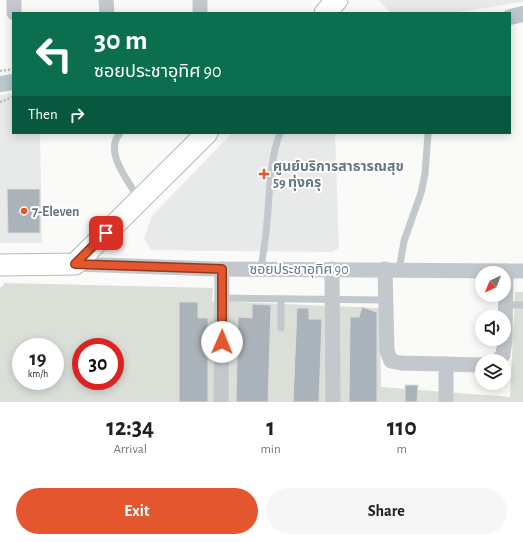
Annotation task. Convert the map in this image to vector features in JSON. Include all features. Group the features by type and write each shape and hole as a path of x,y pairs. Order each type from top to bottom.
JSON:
{"street":[{"path":"14,0 14,12"},
{"path":"106,0 107,12"},
{"path":"200,0 200,12"},
{"path":"75,264 206,134"},
{"name":"ซอยประชาอุทิศ 90","path":"0,265 75,264 222,269 475,271"},
{"path":"221,402 222,269"},
{"path":"332,269 333,402"},
{"path":"392,270 386,300 386,351 391,361 401,363 475,365"},
{"name":"ซอยประชาอุทิศ 90","path":"511,271 523,271"},
{"path":"503,354 506,305"},
{"path":"446,364 446,402"}],"lane":[{"path":"119,134 117,136 114,149 120,169 139,200"},
{"path":"260,269 267,223 271,167 280,134"},
{"path":"392,270 421,193 424,180 428,134"},
{"path":"222,298 386,300"},
{"path":"281,298 281,328"},
{"path":"506,305 523,305"}],"path":[{"path":"0,71 12,69"},
{"path":"0,102 12,97"}],"shaded area":[{"path":"378,0 523,0 523,2 458,12 390,12"},
{"path":"12,93 12,134 40,134 42,243 0,243 0,95"},
{"name":"ศูนย์บริการสาธารณสุข 59 ทุ่งครุ","path":"231,134 335,134 339,248 332,252 151,250 144,238 152,216"},
{"path":"5,283 213,288 212,301 380,308 381,387 510,397 515,292 523,292 523,402 0,402 0,288"}],"building":[{"name":"7-Eleven","path":"7,189 40,189 40,233 8,233"},
{"path":"179,302 198,302 198,318 208,318 208,402 179,402"},
{"path":"252,304 271,305 268,402 236,402 238,317 252,318"},
{"path":"362,307 377,312 377,402 349,402 350,317 359,317"},
{"path":"297,308 309,308 309,319 322,319 319,402 293,402"},
{"path":"405,385 418,385 417,402 405,402"}],"waterway":[{"path":"511,17 523,14"},
{"path":"0,84 12,82"}],"place":[{"name":"ศูนย์บริการสาธารณสุข 59 ทุ่งครุ","path":"264,174"},
{"name":"7-Eleven","path":"24,211"}],"route":[{"path":"106,233 75,264 222,269 222,342"}]}
